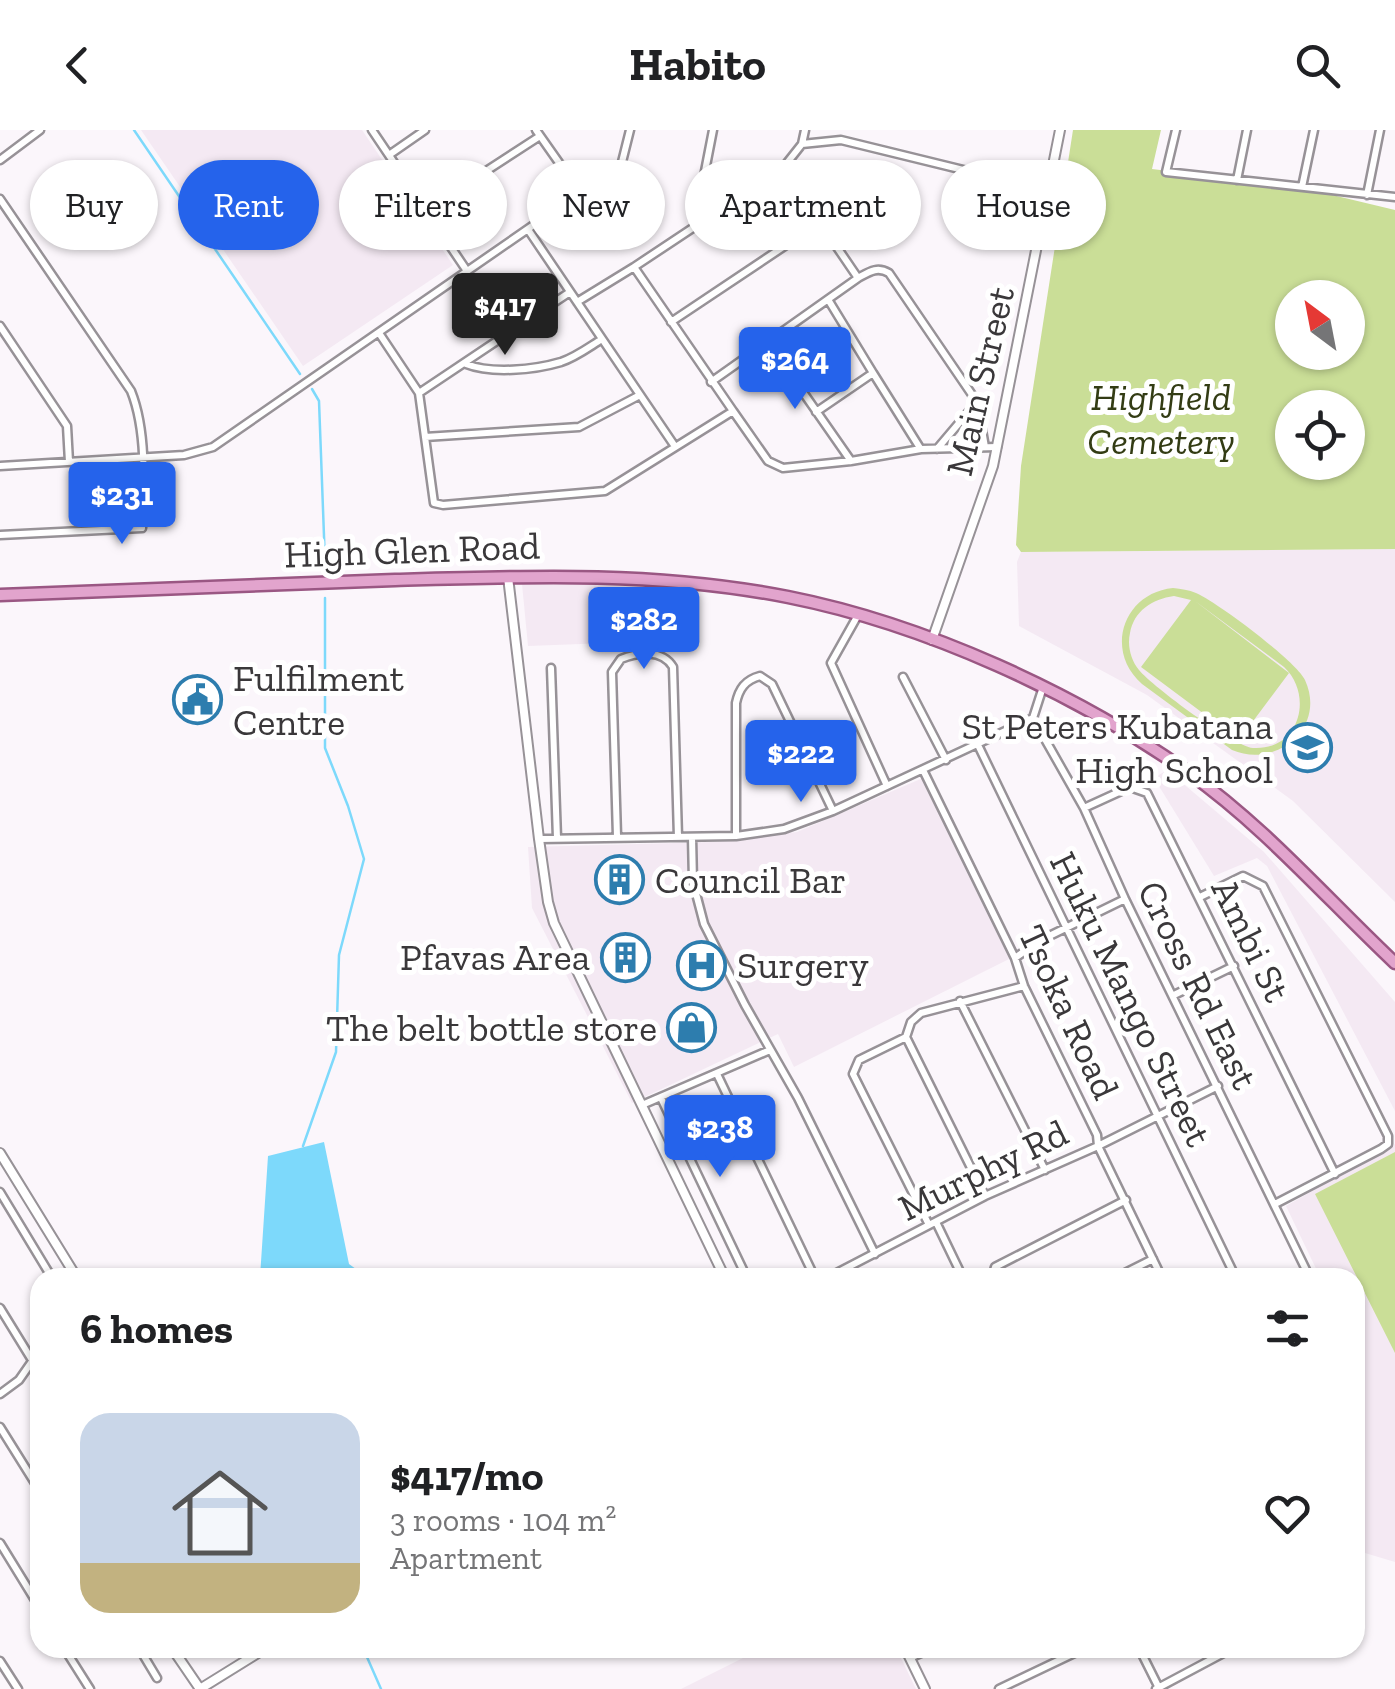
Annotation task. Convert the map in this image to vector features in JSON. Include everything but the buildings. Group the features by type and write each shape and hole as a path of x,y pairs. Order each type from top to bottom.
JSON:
{"main road":[{"name":"High Glen Road","path":"0,595 584,575 682,582 786,596 932,640 1042,687 1114,725 1188,772 1229,804 1308,875 1395,963"},
{"name":"High Glen Road","path":"1376,946 1395,971"}],"street":[{"path":"372,130 392,160"},
{"path":"389,155 425,130"},
{"path":"622,160 630,130"},
{"path":"707,160 714,130"},
{"path":"789,160 802,144 805,130"},
{"name":"Main Street","path":"1055,160 1060,130"},
{"path":"1176,130 1166,172 1395,198"},
{"path":"1237,180 1247,130"},
{"path":"1302,187 1314,130"},
{"path":"1367,195 1380,130"},
{"path":"0,160 37,131"},
{"path":"499,160 538,133 557,160"},
{"path":"802,144 841,140 941,165"},
{"path":"0,200 131,390 142,456 142,528 0,535"},
{"path":"0,466 184,455 213,447 527,232"},
{"path":"578,302 685,232"},
{"path":"453,250 467,271"},
{"path":"541,250 674,445"},
{"path":"671,322 779,250"},
{"path":"838,250 858,278"},
{"name":"Main Street","path":"932,640 997,447 1037,250"},
{"path":"634,267 711,382 774,464 783,468 921,449 997,447"},
{"path":"711,382 876,269 889,274 976,402 984,447"},
{"path":"419,394 570,292"},
{"path":"829,301 921,449"},
{"path":"0,326 67,426 69,462"},
{"path":"380,334 419,394 433,500 443,505 605,492 733,411"},
{"path":"464,364 485,369 545,365 579,354 602,339"},
{"path":"768,342 851,461"},
{"path":"816,412 873,373"},
{"path":"425,437 579,427 640,395"},
{"path":"937,448 976,402"},
{"path":"508,577 539,838 554,922 720,1268"},
{"path":"858,615 831,663 887,786"},
{"path":"617,836 612,672 620,659 652,654 667,658 673,667 678,837"},
{"path":"551,668 557,838"},
{"path":"736,836 736,703 738,693 752,678 760,676 772,684 834,811"},
{"path":"903,677 946,760"},
{"path":"539,838 736,836 784,828 834,811 1033,718 1042,687"},
{"name":"Cross Rd East","path":"1033,718 1084,808 1305,1268"},
{"name":"Huku Mango Street","path":"978,745 1231,1268"},
{"name":"Tsoka Road","path":"923,770 1157,1268"},
{"name":"Ambi St","path":"1084,808 1130,787 1147,794 1335,1174"},
{"path":"692,837 693,882 704,924 875,1254"},
{"path":"1200,897 1243,876 1262,886 1388,1136 1388,1144 1382,1149 1275,1204"},
{"path":"1014,958 1038,941 1125,900"},
{"path":"1174,995 1234,966"},
{"path":"985,1196 906,1037 911,1022 921,1013 1024,986"},
{"path":"960,1001 1045,1170"},
{"path":"906,1037 859,1060 853,1074 957,1268"},
{"path":"642,1106 770,1050"},
{"path":"717,1074 811,1268"},
{"name":"Murphy Rd","path":"847,1268 985,1196 1098,1146 1218,1086"},
{"path":"661,1098 741,1268"},
{"path":"0,1153 71,1268"},
{"path":"0,1192 46,1268"},
{"path":"995,1268 1126,1200"},
{"path":"1135,1268 1153,1259"},
{"path":"0,1308 30,1357"},
{"path":"0,1394 19,1380 30,1363"},
{"path":"0,1427 30,1474"},
{"path":"0,1543 30,1592"},
{"path":"70,1658 90,1689"},
{"path":"145,1658 157,1678"},
{"path":"179,1658 200,1689 250,1658"},
{"path":"910,1658 925,1689"},
{"path":"999,1689 1064,1658"},
{"path":"1144,1658 1158,1688 1215,1658"},
{"path":"0,1661 18,1689"}],"shaded area":[{"path":"141,130 362,130 382,160 339,160 339,250 443,250 453,265 303,366 223,250 319,250 319,160 178,160 178,184"},
{"name":"St Peters Kubatana High School","path":"1395,549 1395,902 1293,801 1147,695 1019,626 1017,562 1021,552"},
{"path":"582,579 686,590 687,640 528,646 522,584"},
{"path":"1167,770 1264,852 1395,1002 1395,1111 1267,866 1257,858 1214,876 1154,778"},
{"path":"923,778 1011,958 794,1067 778,1034 632,1103 532,908 528,847 712,842 797,832"},
{"path":"1395,1144 1395,1562 1365,1553 1365,1268 1316,1268 1286,1206"},
{"path":"743,1658 901,1658 916,1689 681,1689"}],"green space":[{"name":"Highfield Cemetery","path":"1073,130 1161,130 1152,169 1299,187 1395,210 1395,549 1021,552 1016,545 1021,466 1054,250 1106,250 1106,160 1068,160"},
{"path":"1173,588 1206,599 1255,633 1299,671 1310,698 1309,714 1293,740 1265,754 1232,750 1142,684 1130,671 1124,656 1124,626 1142,600","holes":["1174,596 1191,600 1141,667 1239,740 1289,673 1300,706 1291,731 1269,747 1243,745 1194,715 1139,670 1129,648 1132,625 1145,607 1158,600","1195,601 1284,667 1288,673"]},
{"path":"1395,1152 1395,1353 1365,1293 1365,1268 1352,1268 1315,1194"}],"water":[{"path":"324,1142 349,1264 355,1268 261,1268 268,1156"}],"waterway":[{"path":"134,130 300,374"},
{"path":"312,389 319,401 325,563"},
{"path":"303,1146 336,1052 339,955 364,859 325,748 325,598"},
{"path":"367,1658 381,1689"}],"place":[{"name":"Fulfilment Centre","path":"198,700"},
{"name":"St Peters Kubatana High School","path":"1308,748"},
{"name":"Council Bar","path":"620,880"},
{"name":"Pfavas Area","path":"625,957"},
{"name":"Surgery","path":"702,965"},
{"name":"The belt bottle store","path":"692,1028"}]}
